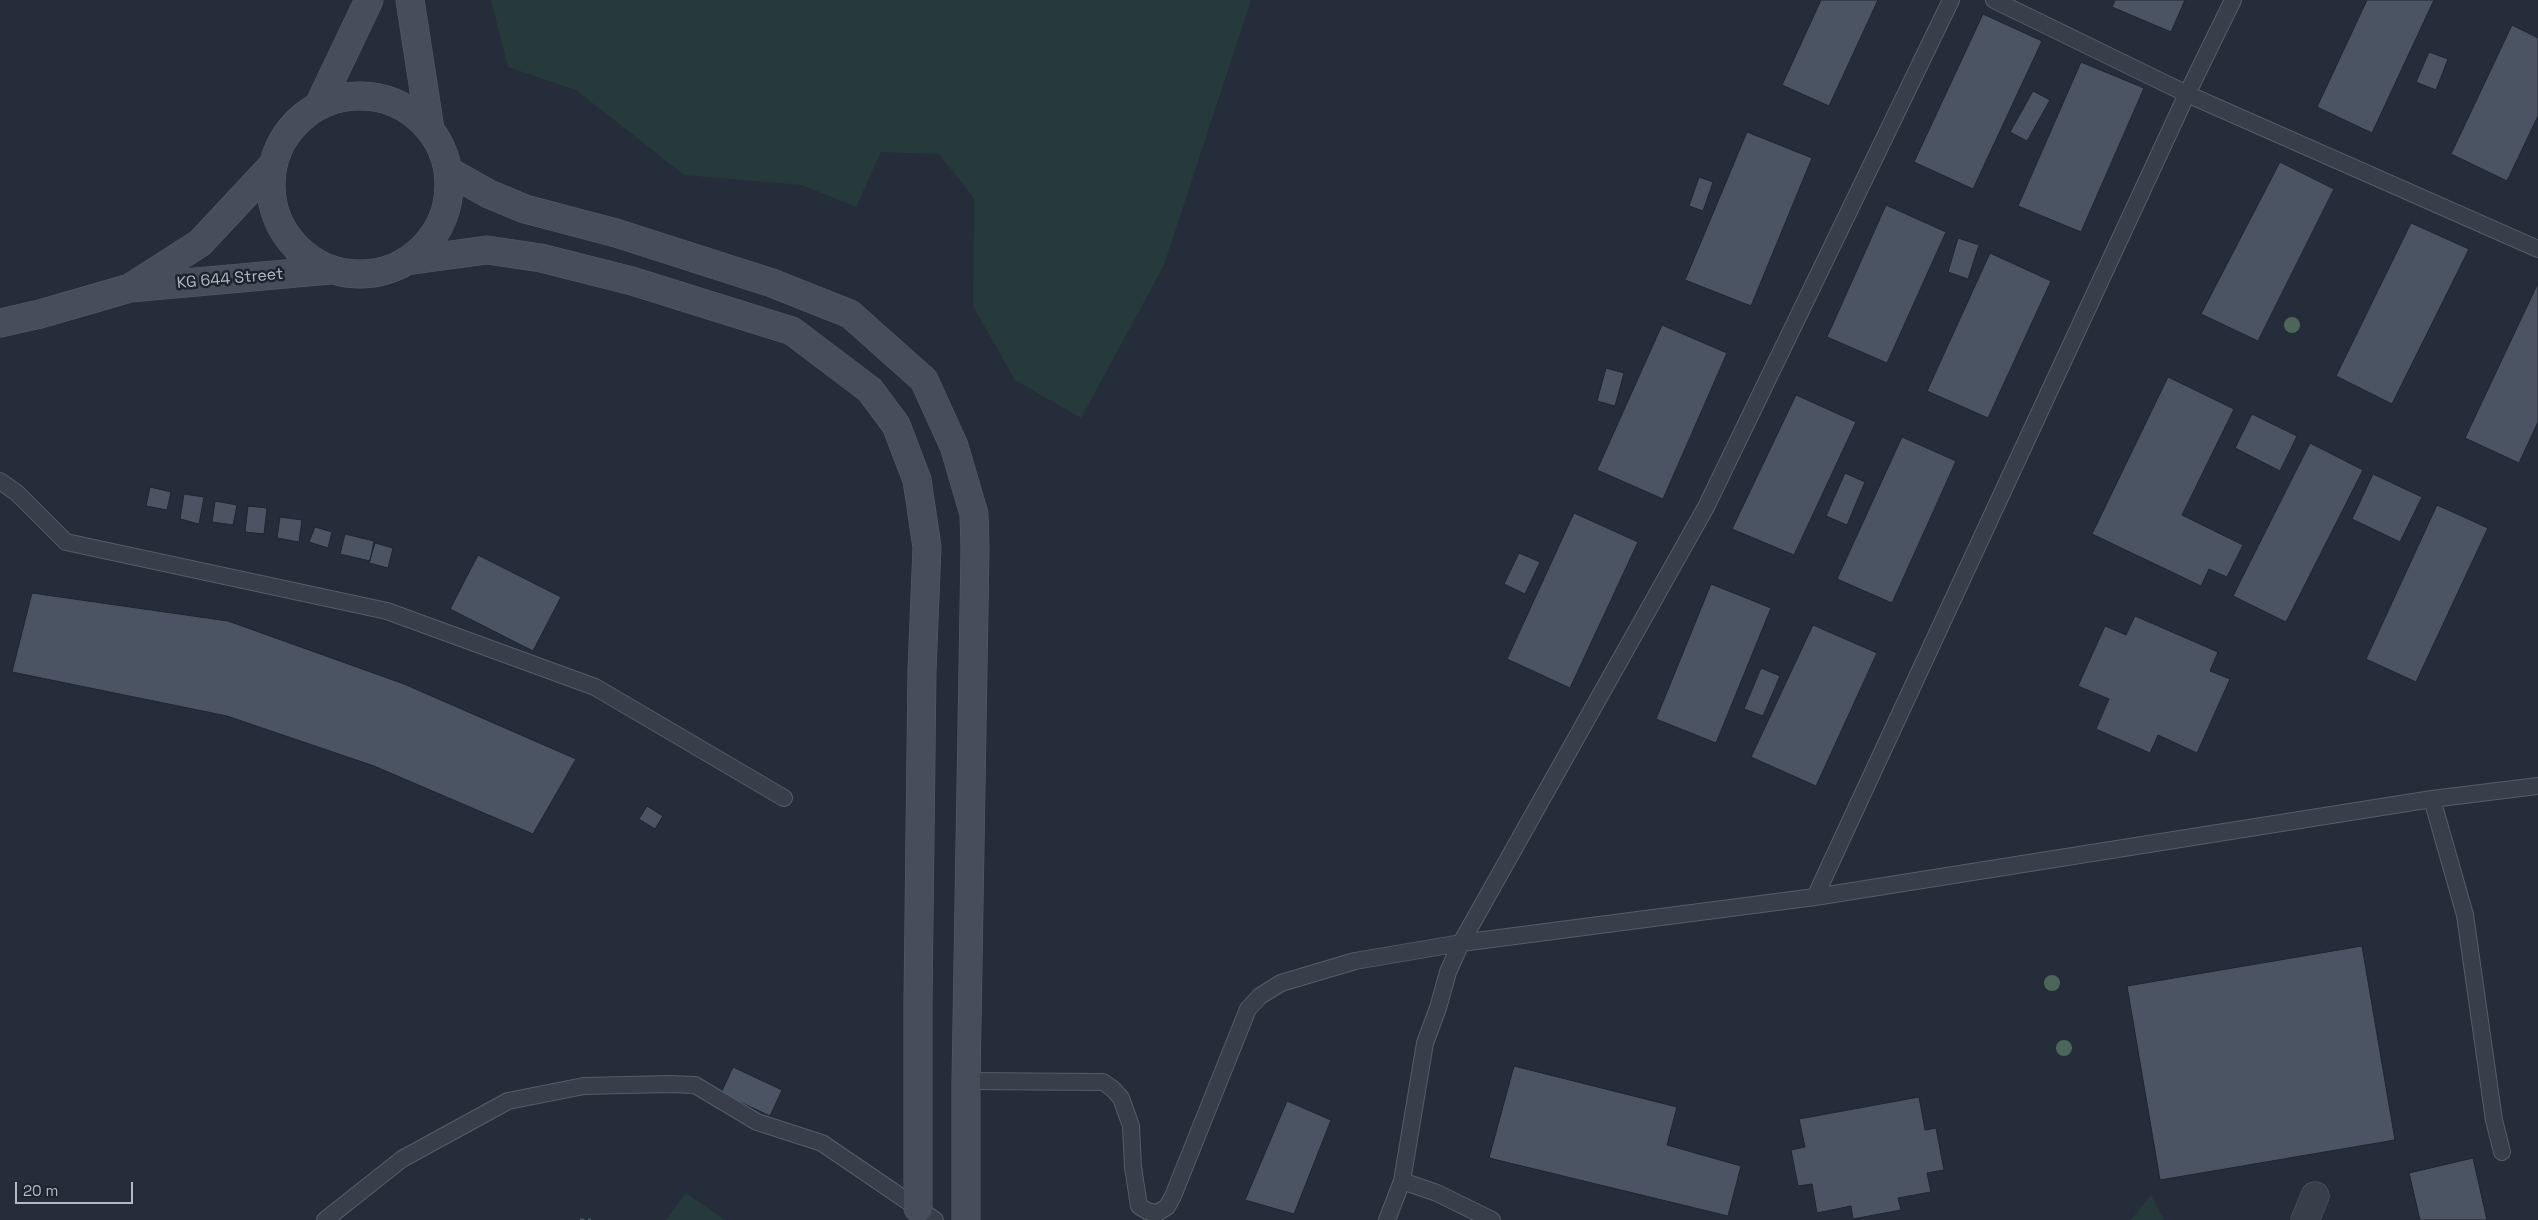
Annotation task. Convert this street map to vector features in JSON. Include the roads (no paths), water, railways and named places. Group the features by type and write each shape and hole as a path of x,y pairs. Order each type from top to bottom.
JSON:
{"main road":[{"path":"319,105 369,0"},
{"path":"410,0 430,129"},
{"path":"406,261 426,244 441,222 449,197 448,171 439,142 430,129 412,112 390,101 358,96 342,98 319,105 302,116 288,131 278,148 272,166 270,192 276,218 288,240 308,258 330,270 350,274 369,274 388,269 406,261 487,250 542,258 632,281 792,330 870,390 896,425 917,480 927,547 922,670 918,1001 927,1214"},
{"name":"KG 644 Street","path":"130,288 200,243 272,166"},
{"path":"448,171 488,194 525,209 616,233 772,283 850,314 924,380 954,446 974,514 966,1080 966,1220"},
{"name":"KG 644 Street","path":"0,323 40,314 130,288 330,270"},
{"path":"870,390 904,362"}],"lane":[{"path":"1387,1220 1402,1181 1425,1043 1438,1008 1448,972 1461,942 1706,507 1951,0"},
{"path":"1994,0 2187,94 2538,249"},
{"path":"1815,897 2187,94 2233,0"},
{"path":"0,480 66,542 387,611 595,687 784,798"},
{"path":"966,1080 1103,1082 1114,1089 1121,1098 1131,1126 1133,1167 1139,1206 1147,1211 1157,1213 1167,1207 1173,1196 1248,1009 1260,996 1281,983 1355,962 1461,942 1815,897 2432,799 2538,786"},
{"path":"2432,799 2465,915 2494,1120 2502,1152"},
{"path":"325,1220 402,1159 508,1101 584,1086 631,1085 695,1085 757,1122 822,1143 927,1214"},
{"path":"1402,1181 1437,1194 1492,1220"}]}
